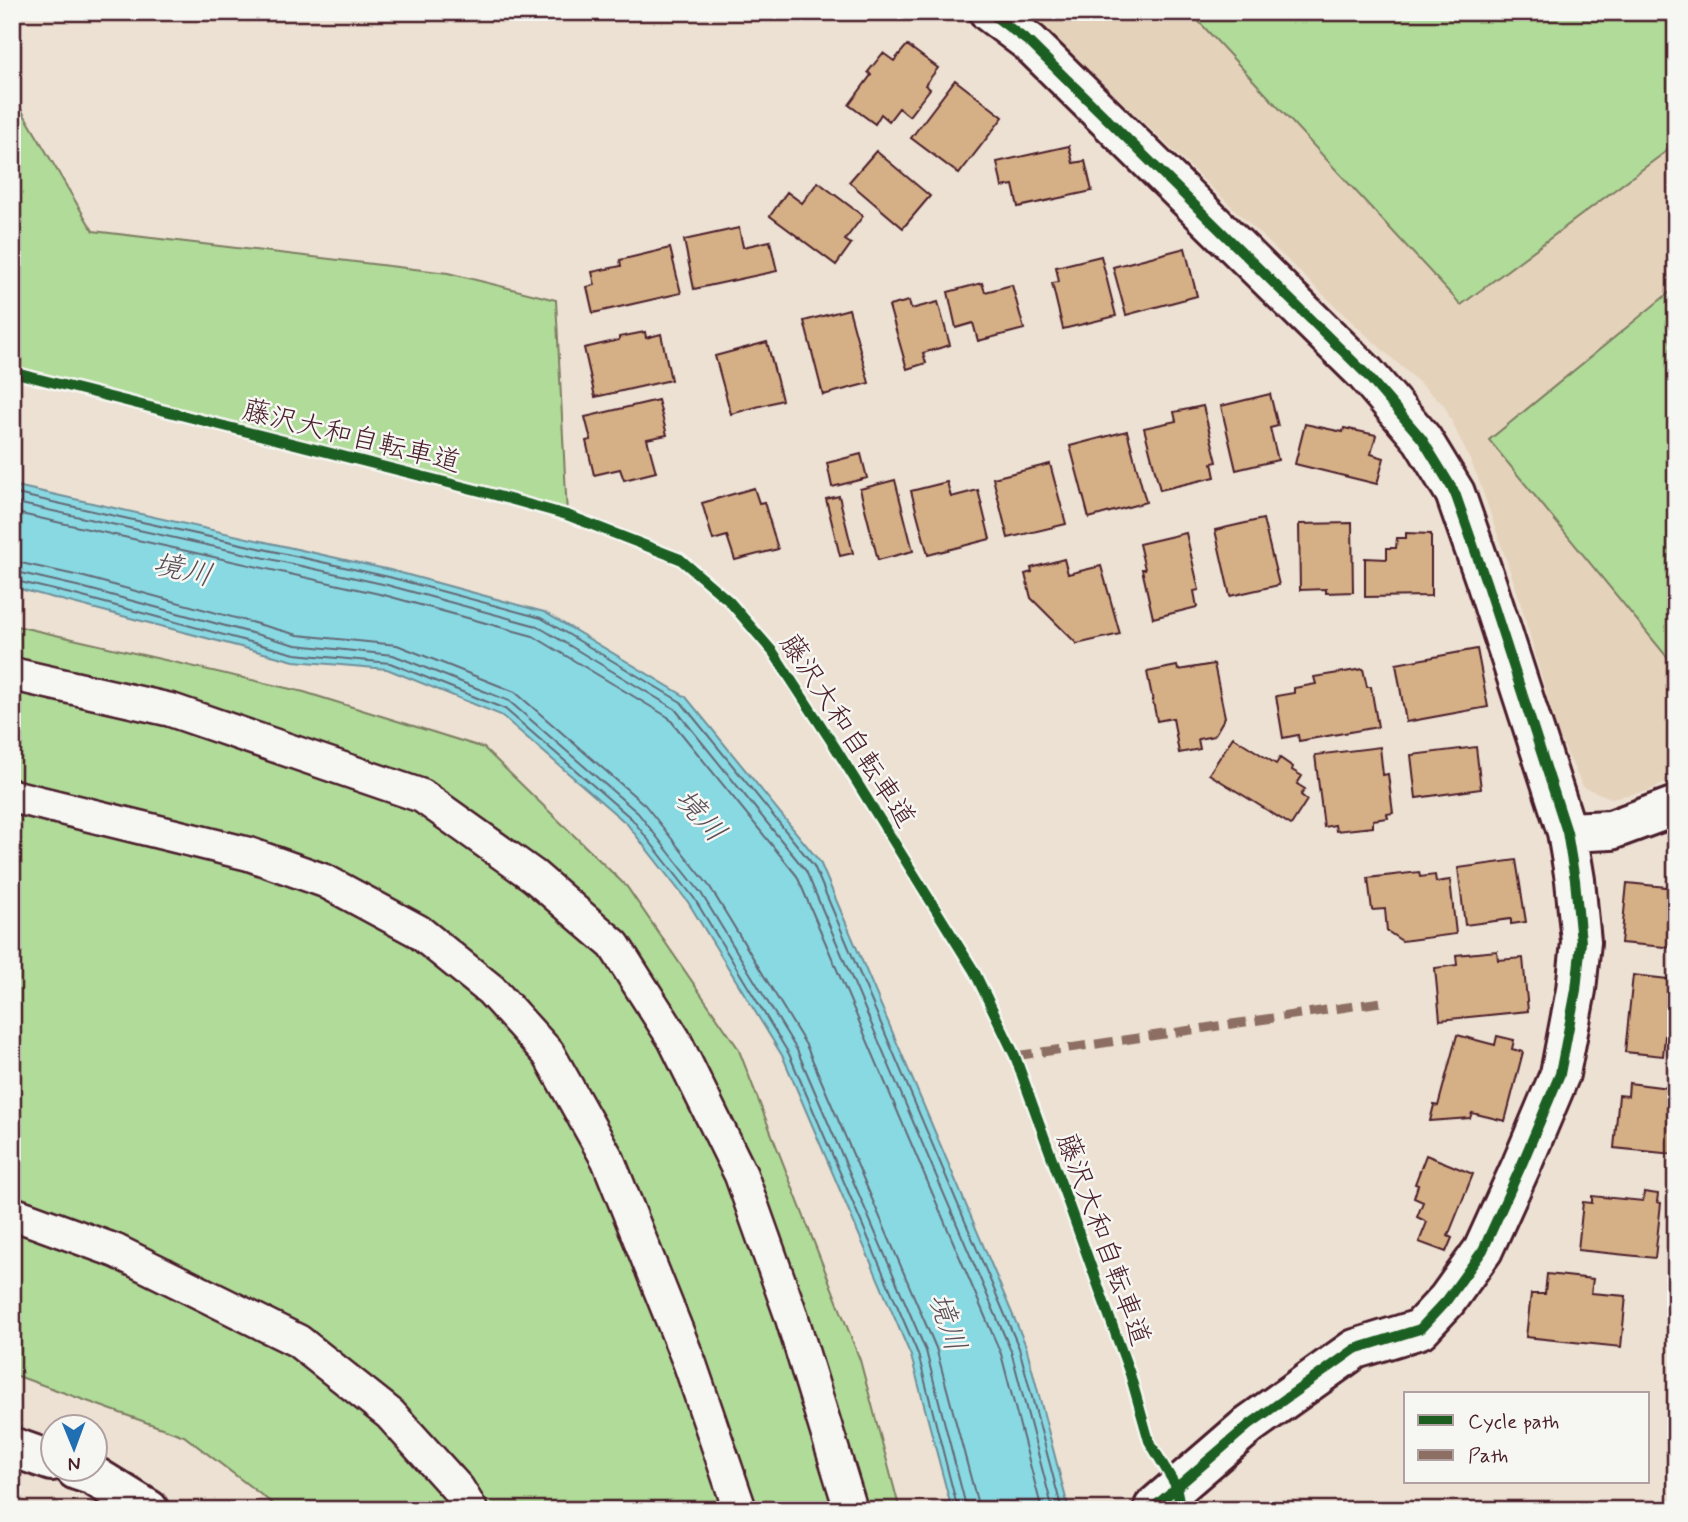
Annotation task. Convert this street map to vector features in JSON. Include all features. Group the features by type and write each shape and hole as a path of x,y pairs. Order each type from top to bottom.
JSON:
{"street":[{"path":"989,12 1050,62 1366,374 1422,439 1455,493 1486,582 1567,832 1575,880 1581,942 1576,990 1560,1074 1483,1250 1447,1300 1420,1329 1355,1349 1250,1424 1176,1486 1154,1507 1155,1510"},
{"path":"1567,832 1611,830 1676,806"},
{"path":"12,1447 38,1456"},
{"path":"107,1484 149,1510"}],"lane":[{"path":"12,674 171,710 422,796 534,876 614,945 674,1039 741,1175 791,1315 851,1510"},
{"path":"12,796 248,854 325,881 418,931 491,990 548,1053 608,1160 691,1364 740,1510"},
{"path":"12,1213 116,1251 298,1341 390,1414 458,1489 471,1510"}],"shaded area":[{"path":"1023,12 1676,12 1676,778 1648,791 1611,798 1583,787 1558,734 1517,591 1477,475 1444,405 1354,324 1093,74"}],"green space":[{"path":"1190,12 1676,12 1676,144 1461,305"},
{"path":"12,94 93,231 448,273 556,300 567,515 12,372"},
{"path":"1676,287 1676,668 1489,440"},
{"path":"12,625 304,692 484,748 627,887 738,1048 860,1360 900,1510 281,1510 184,1436 12,1374"}],"water":[{"name":"境川","path":"12,485 390,570 544,612 686,697 820,862 1026,1346 1069,1510 952,1510 911,1356 783,1057 688,902 627,824 501,715 387,669 294,661 12,587"}],"building":[{"path":"907,45 938,68 925,85 930,89 909,116 899,108 889,121 881,114 875,124 849,105 871,75 868,72 883,53 894,61"},
{"path":"955,80 1003,117 959,174 911,138"},
{"path":"1069,146 1073,163 1085,161 1092,191 1018,207 1013,185 1002,187 997,162"},
{"path":"876,151 930,196 903,228 849,182"},
{"path":"818,182 863,216 845,240 851,244 836,265 770,216 787,192 802,203"},
{"path":"739,228 743,247 770,241 777,271 694,289 684,240"},
{"path":"670,248 681,293 593,313 587,287 595,285 592,272 621,266 620,260"},
{"path":"1185,248 1197,296 1126,315 1113,267"},
{"path":"1101,256 1116,316 1063,329 1052,283 1059,282 1056,267"},
{"path":"982,283 985,292 1012,285 1024,329 978,341 973,323 956,328 948,292"},
{"path":"909,301 911,309 938,302 950,345 923,353 926,363 907,369 889,306"},
{"path":"849,309 869,383 823,395 804,321"},
{"path":"645,332 646,338 661,334 671,380 595,397 584,348"},
{"path":"767,342 782,400 731,414 715,356"},
{"path":"1270,394 1278,426 1270,428 1278,460 1236,470 1221,406"},
{"path":"658,400 667,435 647,439 656,472 624,480 620,469 594,475 586,441 591,440 585,417"},
{"path":"1203,406 1217,462 1212,463 1215,477 1160,490 1144,428 1176,421 1174,412"},
{"path":"1305,424 1376,435 1371,454 1384,458 1377,484 1295,464"},
{"path":"1127,431 1146,502 1089,518 1070,446"},
{"path":"861,454 867,478 832,487 827,463"},
{"path":"1050,464 1066,524 1008,538 993,478"},
{"path":"895,480 913,551 878,560 860,489"},
{"path":"947,482 951,497 978,490 990,539 928,555 911,491"},
{"path":"754,488 759,503 764,502 778,549 735,560 727,536 713,540 702,503"},
{"path":"839,496 853,553 840,556 826,499"},
{"path":"1263,519 1279,585 1230,596 1215,530"},
{"path":"1352,523 1353,592 1300,590 1299,524"},
{"path":"1186,533 1199,590 1194,591 1197,607 1153,618 1139,544"},
{"path":"1406,533 1431,534 1431,596 1365,597 1365,558 1387,559 1387,548 1396,548 1397,538 1406,538"},
{"path":"1064,559 1068,574 1101,566 1120,634 1077,644 1031,598 1025,574 1032,572 1031,568"},
{"path":"1477,649 1488,707 1406,722 1396,664"},
{"path":"1214,664 1225,717 1214,736 1198,739 1200,749 1179,753 1173,718 1157,721 1147,672 1177,666 1178,670"},
{"path":"1363,669 1367,687 1371,687 1378,727 1299,741 1298,735 1283,738 1276,696 1294,693 1294,688 1316,684 1314,677"},
{"path":"1233,737 1276,764 1280,758 1302,776 1297,784 1305,789 1301,795 1307,800 1291,825 1209,774"},
{"path":"1380,747 1383,775 1388,774 1393,813 1387,814 1388,818 1373,820 1373,827 1336,831 1335,825 1324,827 1315,755"},
{"path":"1476,747 1481,789 1416,798 1411,755"},
{"path":"1516,860 1526,922 1511,924 1511,919 1465,925 1458,868"},
{"path":"1419,872 1420,877 1435,875 1436,882 1450,880 1456,934 1402,941 1387,931 1385,909 1372,910 1368,878"},
{"path":"1627,883 1676,888 1676,948 1621,943"},
{"path":"1497,951 1498,960 1523,958 1528,1011 1440,1020 1435,968 1457,965 1456,955"},
{"path":"1633,975 1676,980 1676,1038 1665,1036 1663,1056 1625,1052"},
{"path":"1457,1035 1495,1045 1497,1036 1514,1040 1512,1049 1523,1052 1505,1121 1472,1113 1470,1118 1430,1121 1434,1105 1438,1106"},
{"path":"1629,1083 1676,1089 1673,1154 1614,1148 1619,1095 1628,1096"},
{"path":"1426,1155 1473,1174 1448,1236 1452,1238 1446,1252 1419,1242 1427,1222 1417,1217 1423,1202 1414,1198 1418,1185 1415,1184"},
{"path":"1644,1192 1658,1194 1657,1202 1661,1203 1655,1258 1578,1250 1583,1202 1592,1203 1592,1196 1643,1201"},
{"path":"1547,1274 1593,1279 1591,1293 1626,1296 1621,1347 1526,1337 1531,1294 1545,1294"}],"marked path":[{"path":"1015,1056 1388,1001"}],"cycle path":[{"path":"989,12 1030,43 1366,374 1422,439 1455,493 1486,582 1567,832 1575,880 1581,942 1576,990 1560,1074 1483,1250 1447,1300 1420,1329 1355,1349 1250,1424 1154,1507 1155,1510"},
{"name":"藤沢大和自転車道","path":"12,372 567,515 680,559 729,601 773,652 974,971 1015,1056 1130,1374 1149,1441 1176,1486 1181,1510"}]}
